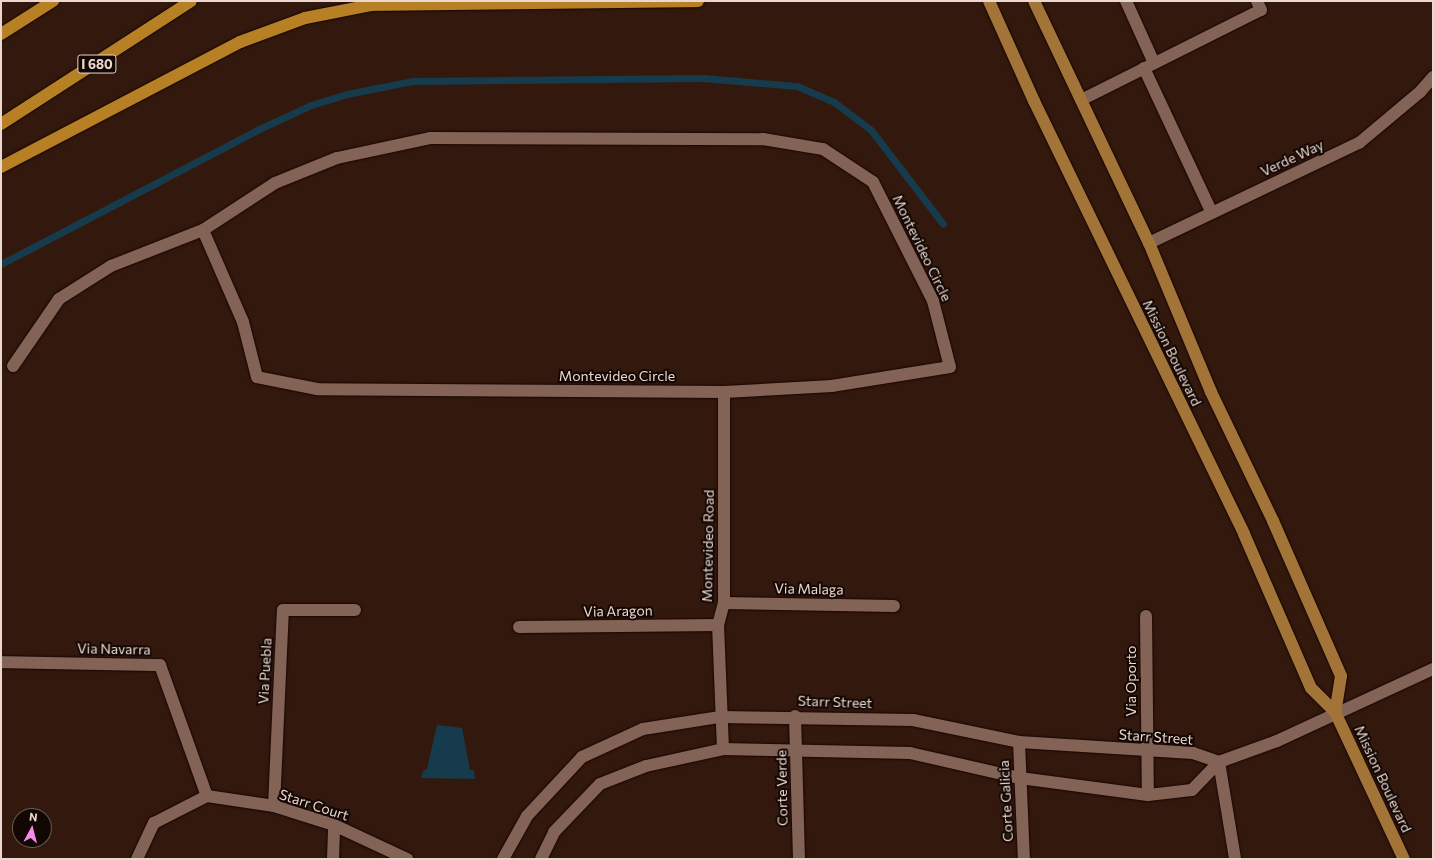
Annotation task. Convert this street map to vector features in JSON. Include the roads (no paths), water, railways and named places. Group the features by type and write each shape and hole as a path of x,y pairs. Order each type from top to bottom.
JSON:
{"highway":[{"path":"1,34 53,1"},
{"name":"I 680","path":"1,124 191,1"},
{"path":"1,167 240,42 305,18 371,5 698,1"}],"main road":[{"name":"Mission Boulevard","path":"989,1 1041,116 1244,534 1311,688 1336,712 1404,859"},
{"name":"Mission Boulevard","path":"1034,1 1148,243 1211,392 1273,521 1341,676 1336,712"}],"street":[{"path":"1126,1 1149,65 1212,213"},
{"path":"1081,100 1261,10 1257,1"},
{"name":"Verde Way","path":"1148,243 1359,143 1420,92 1433,78"},
{"name":"Montevideo Circle","path":"430,138 764,139 823,149 873,182 933,301 950,367 832,386 724,392 317,389 257,377 242,322 203,230 282,180 337,158 430,138"},
{"path":"13,366 59,299 110,266 203,230"},
{"name":"Montevideo Road","path":"723,749 720,717 718,625 724,603 724,392"},
{"name":"Via Malaga","path":"724,603 894,606"},
{"name":"Via Puebla","path":"274,806 283,610 355,610"},
{"name":"Via Oporto","path":"1146,616 1146,752 1148,795"},
{"name":"Via Aragon","path":"519,627 718,625"},
{"name":"Via Navarra","path":"1,662 160,665 207,796"},
{"path":"541,859 554,832 600,784 646,766 723,749 910,753 1020,778 1148,795 1192,790 1219,762 1277,741 1336,712 1433,669"},
{"name":"Starr Street","path":"503,859 527,816 582,757 643,729 720,717 795,716 913,720 1019,742 1146,752 1193,753 1219,762"},
{"name":"Corte Verde","path":"795,716 798,859"},
{"name":"Corte Galicia","path":"1019,742 1024,859"},
{"path":"1219,762 1234,859"},
{"path":"137,859 154,824 207,796"},
{"name":"Starr Court","path":"207,796 274,806 334,825 407,859"},
{"path":"333,859 334,825"}],"water":[{"path":"437,725 462,728 470,770 474,770 475,779 421,778 423,771 427,769"}],"waterway":[{"path":"1,264 257,130 311,105 347,94 412,81 703,78 797,86 834,102 871,130 943,224"}]}
